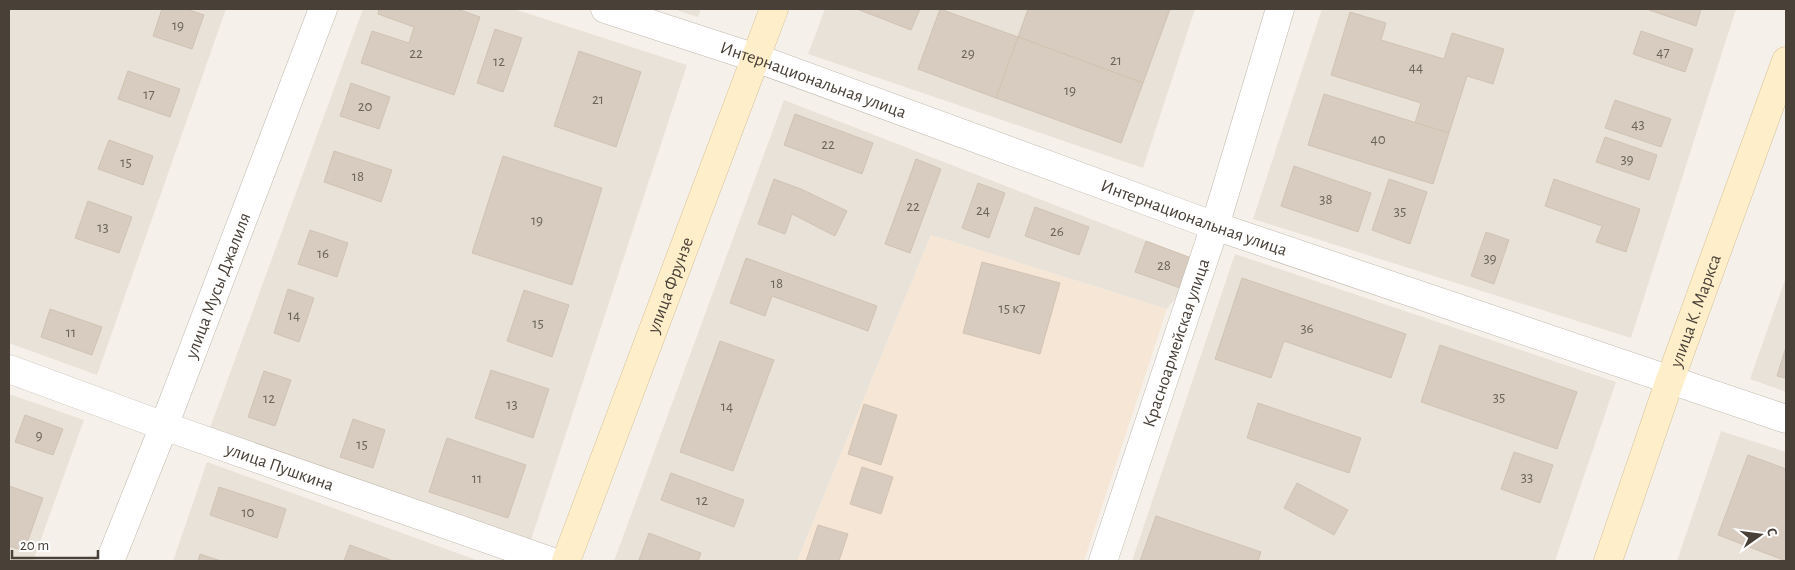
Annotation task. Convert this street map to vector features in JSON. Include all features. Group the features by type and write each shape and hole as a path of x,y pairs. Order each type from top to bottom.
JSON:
{"street":[{"name":"улица Мусы Джалиля","path":"110,561 164,426 323,9"},
{"name":"Интернациональная улица","path":"604,9 756,58 1215,226 1786,419"},
{"name":"улица Фрунзе","path":"566,561 774,9"},
{"name":"Красноармейская улица","path":"1103,561 1215,226 1280,9"},
{"name":"улица К. Маркса","path":"1608,561 1670,380 1786,61"},
{"name":"улица Пушкина","path":"9,369 164,426 550,561"}],"shaded area":[{"path":"9,9 226,9 97,375 9,343"},
{"path":"363,9 514,9 687,65 530,543 210,428"},
{"path":"673,9 701,9 698,17"},
{"path":"825,9 1195,9 1143,168 808,54"},
{"path":"1322,9 1736,9 1631,338 1253,219"},
{"path":"784,100 1194,259 1183,289 1167,309 931,235 797,561 614,561"},
{"path":"931,235 1167,309 1084,561 797,561"},
{"path":"1235,254 1616,382 1555,561 1132,561"},
{"path":"1786,277 1786,392 1750,379"},
{"path":"9,394 84,420 33,561 9,561"},
{"path":"1721,431 1786,452 1786,561 1677,561"},
{"path":"207,462 479,561 173,561"}],"building":[{"path":"162,9 186,9 204,15 192,49 153,36"},
{"path":"379,9 457,9 480,17 454,95 361,63 372,31 409,43 414,27 378,14"},
{"path":"857,9 920,9 911,30"},
{"path":"940,9 1018,37 996,98 918,69"},
{"path":"1028,9 1170,9 1143,83 1018,37"},
{"path":"1650,9 1701,9 1696,26"},
{"path":"1350,12 1386,23 1381,40 1444,59 1452,33 1504,49 1493,84 1467,76 1449,133 1415,123 1421,103 1331,75"},
{"path":"495,29 522,38 503,92 477,83"},
{"path":"1641,31 1693,49 1685,72 1633,54"},
{"path":"1018,37 1143,83 1121,143 996,98"},
{"path":"579,51 641,72 616,147 554,126"},
{"path":"128,71 180,89 170,117 118,99"},
{"path":"351,83 390,97 379,129 340,116"},
{"path":"1324,94 1449,133 1433,184 1308,145"},
{"path":"1615,100 1671,119 1661,147 1605,128"},
{"path":"795,114 873,143 862,174 784,145"},
{"path":"1605,137 1657,155 1649,180 1596,162"},
{"path":"109,140 153,156 143,185 98,169"},
{"path":"334,151 392,170 381,202 324,182"},
{"path":"503,156 602,188 572,285 472,253"},
{"path":"916,159 941,169 910,253 885,244"},
{"path":"1294,166 1371,193 1358,232 1281,206"},
{"path":"774,179 801,189 847,211 835,236 792,214 785,234 758,224"},
{"path":"1389,179 1427,192 1410,244 1372,230"},
{"path":"1554,179 1640,209 1626,252 1596,242 1602,226 1545,206"},
{"path":"978,183 1005,193 989,238 962,228"},
{"path":"88,201 132,217 119,253 75,238"},
{"path":"1035,207 1089,227 1079,255 1025,236"},
{"path":"310,230 348,243 337,277 298,264"},
{"path":"1486,232 1509,240 1494,284 1471,276"},
{"path":"1146,241 1194,259 1183,289 1135,272"},
{"path":"746,258 877,306 868,331 772,296 765,316 730,303"},
{"path":"982,262 1060,283 1040,354 963,333"},
{"path":"1242,278 1406,334 1391,378 1284,341 1271,378 1215,359"},
{"path":"288,289 314,298 299,342 274,333"},
{"path":"524,290 569,305 552,357 507,341"},
{"path":"50,309 102,327 92,355 41,337"},
{"path":"720,341 774,360 733,471 680,452"},
{"path":"1440,345 1577,392 1557,449 1421,402"},
{"path":"1786,347 1786,378 1777,376"},
{"path":"491,370 549,389 533,438 475,418"},
{"path":"264,371 291,380 275,426 248,417"},
{"path":"1258,403 1361,438 1349,473 1247,438"},
{"path":"864,404 897,415 881,465 848,454"},
{"path":"25,415 63,429 53,455 15,442"},
{"path":"353,419 385,430 373,468 340,457"},
{"path":"447,438 526,465 508,518 429,492"},
{"path":"1514,452 1553,465 1540,503 1501,489"},
{"path":"1748,455 1786,469 1786,561 1718,535"},
{"path":"862,467 893,477 881,514 850,504"},
{"path":"671,473 744,500 734,527 661,500"},
{"path":"1297,483 1348,510 1334,535 1284,508"},
{"path":"9,486 43,498 24,551 9,546"},
{"path":"219,487 286,509 277,538 210,515"},
{"path":"1156,516 1261,552 1258,561 1140,561"},
{"path":"818,525 848,534 839,561 806,561"},
{"path":"649,533 701,553 698,561 639,560"},
{"path":"350,545 393,561 344,561"},
{"path":"200,554 221,561 198,561"}]}
